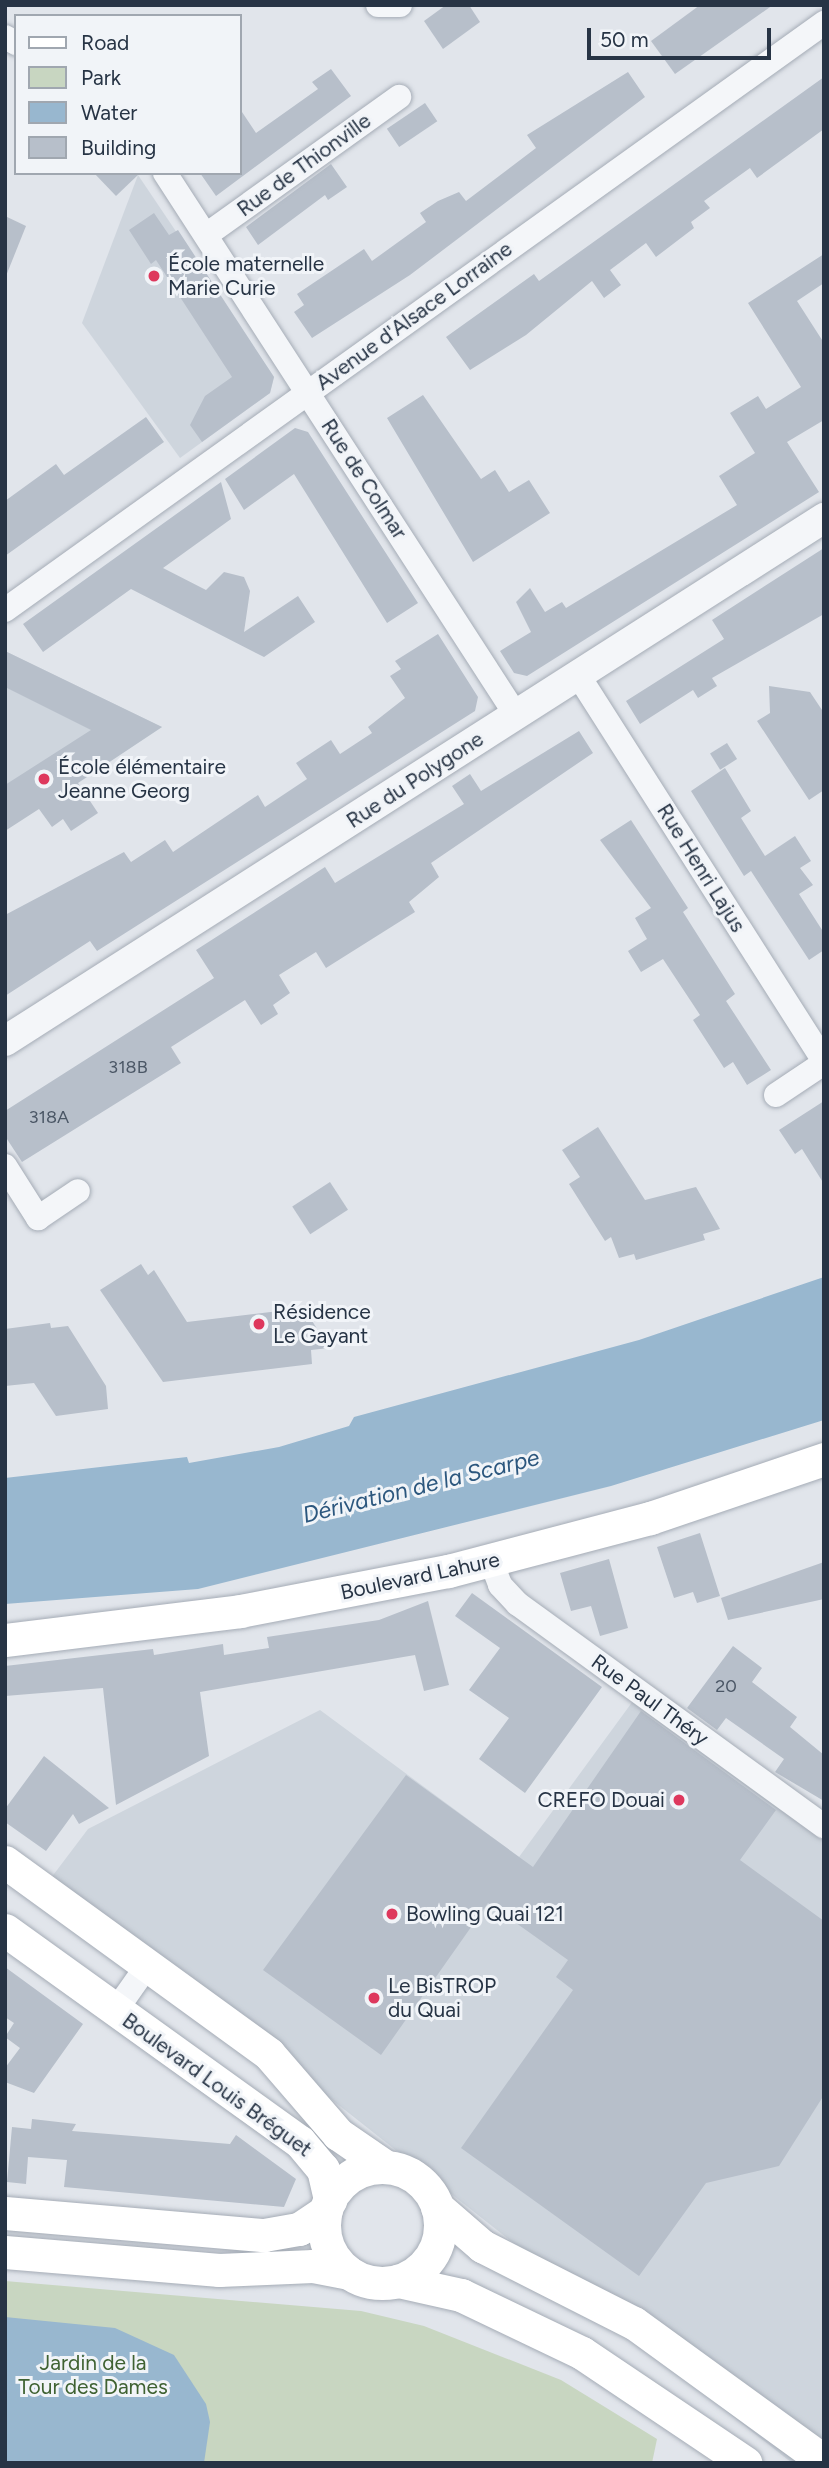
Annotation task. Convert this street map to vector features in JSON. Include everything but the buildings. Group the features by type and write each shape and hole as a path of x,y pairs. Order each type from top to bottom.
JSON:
{"main road":[{"name":"Boulevard Lahure","path":"5,1640 240,1611 491,1561 650,1518 824,1459"},
{"name":"Boulevard Louis Bréguet","path":"5,1862 280,2063 338,2134 386,2167"},
{"name":"Boulevard Louis Bréguet","path":"5,1930 307,2148 323,2169 328,2205"},
{"path":"5,2213 264,2235 299,2229 328,2205 353,2175 386,2167 418,2179 437,2207 482,2246 634,2323 824,2461"},
{"path":"328,2205 328,2245 349,2273"},
{"path":"398,2281 433,2252 437,2207"},
{"path":"5,2252 219,2270 313,2266 349,2273 372,2283 398,2281 460,2295 572,2347 746,2463"}],"street":[{"path":"378,5 400,5"},
{"name":"Avenue d'Alsace Lorraine","path":"5,610 824,23"},
{"name":"Rue de Thionville","path":"209,233 399,97"},
{"name":"Rue de Colmar","path":"166,175 209,233 516,715"},
{"name":"Rue du Polygone","path":"5,1041 824,518"},
{"name":"Rue Henri Lajus","path":"578,675 824,1062 776,1095"},
{"path":"5,1166 38,1218 78,1191"},
{"name":"Rue Paul Théry","path":"491,1561 500,1586 518,1604 824,1826"},
{"name":"Boulevard Louis Bréguet","path":"116,2010 148,1966"}],"shaded area":[{"name":"École maternelle Marie Curie","path":"138,175 274,377 270,393 180,458 82,323"},
{"name":"École élémentaire Jeanne Georg","path":"5,651 162,727 5,830"},
{"path":"641,1690 824,1820 824,2463 792,2463 51,1878 88,1829 320,1710 519,1857"}],"green space":[{"name":"Jardin de la Tour des Dames","path":"5,2281 361,2311 424,2326 561,2380 657,2439 652,2463 5,2463"}],"water":[{"name":"Dérivation de la Scarpe","path":"824,1277 824,1420 611,1486 198,1589 5,1604 5,1478 187,1457 189,1463 279,1447 349,1426 354,1417 639,1340"},
{"path":"5,2317 115,2328 174,2355 206,2404 210,2422 204,2463 5,2463"}],"place":[{"name":"École maternelle Marie Curie","path":"154,276"},
{"name":"École élémentaire Jeanne Georg","path":"44,779"},
{"name":"Résidence Le Gayant","path":"259,1324"},
{"name":"CREFO Douai","path":"679,1800"},
{"name":"Bowling Quai 121","path":"392,1914"},
{"name":"Le BisTROP du Quai","path":"374,1998"}]}
